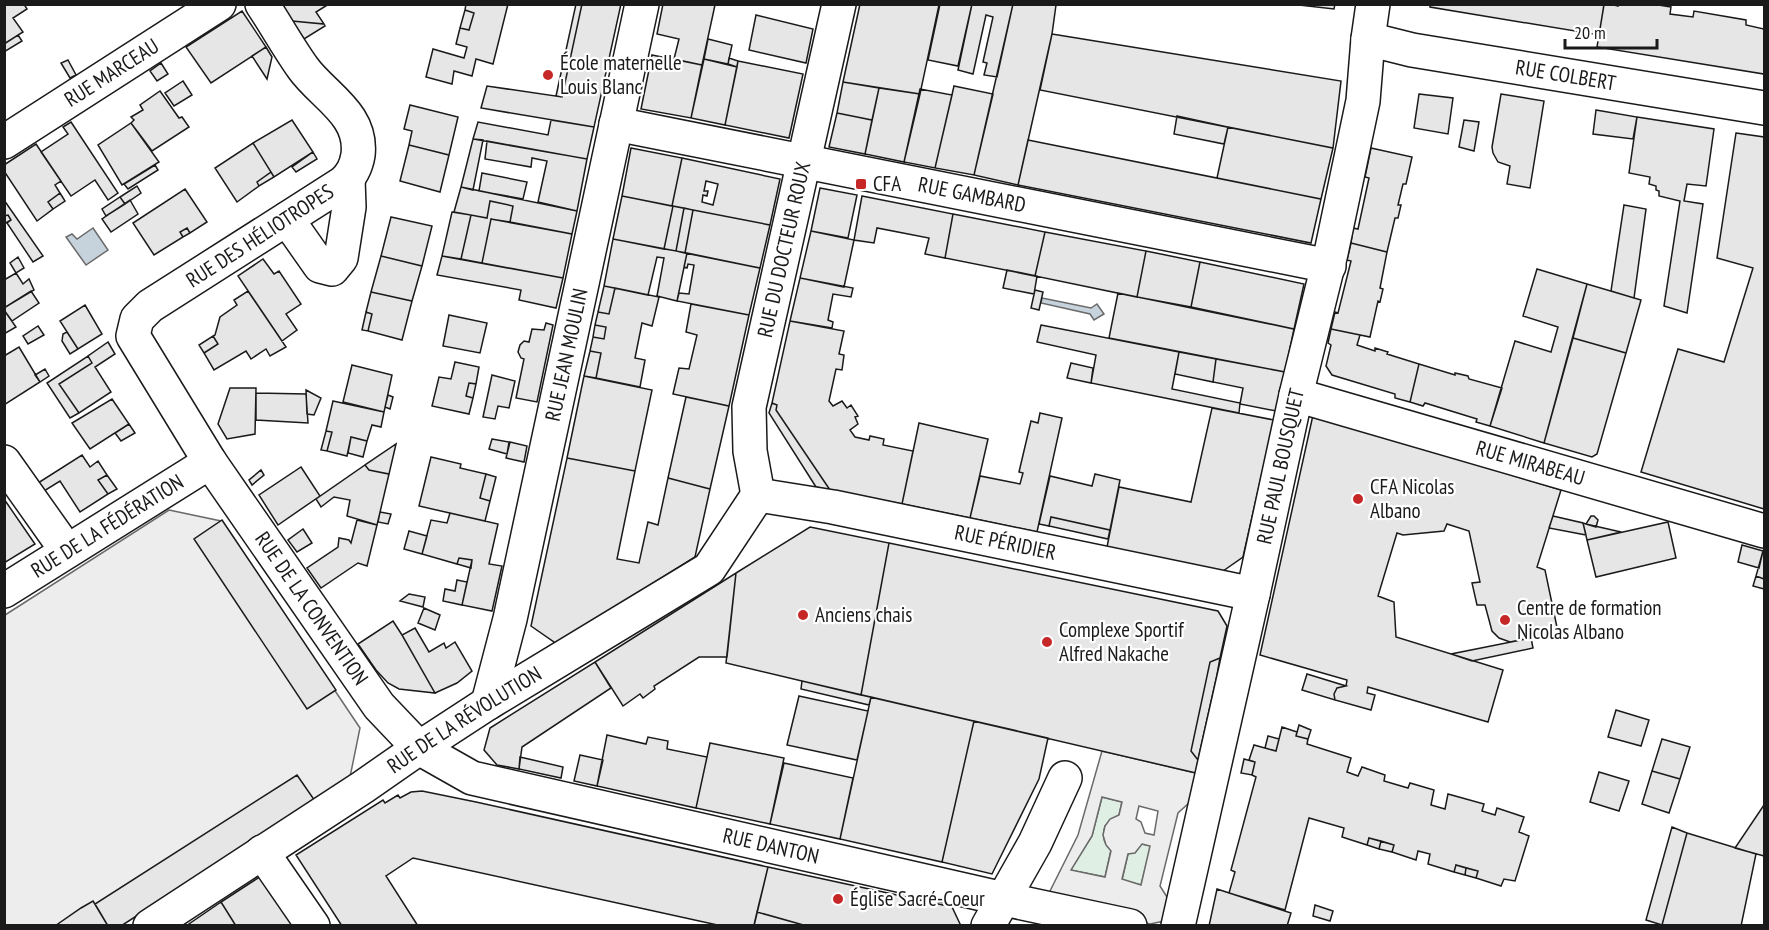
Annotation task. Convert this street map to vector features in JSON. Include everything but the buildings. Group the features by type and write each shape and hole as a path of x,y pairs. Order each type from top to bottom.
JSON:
{"street":[{"name":"RUE MARCEAU","path":"4,142 219,4"},
{"name":"RUE DES HÉLIOTROPES","path":"210,462 133,336 136,319 150,306 348,179 357,164 359,148 357,134 348,116 304,70 262,4"},
{"name":"RUE JEAN MOULIN","path":"488,703 510,619 642,4"},
{"name":"RUE DU DOCTEUR ROUX","path":"758,495 750,451 749,407 839,4"},
{"name":"RUE PAUL BOUSQUET","path":"1178,926 1296,395 1329,266 1363,101 1373,4"},
{"name":"RUE COLBERT","path":"1368,39 1412,50 1764,108"},
{"name":"RUE GAMBARD","path":"616,124 1329,266"},
{"path":"287,219 320,266 332,269 341,258 349,207 348,179"},
{"name":"RUE MIRABEAU","path":"1296,395 1764,531"},
{"path":"4,462 67,551"},
{"name":"RUE DE LA FÉDÉRATION","path":"4,591 210,462"},
{"name":"RUE DE LA CONVENTION","path":"210,462 379,706 419,748"},
{"name":"RUE DE LA RÉVOLUTION","path":"150,926 488,703 709,569 758,495"},
{"name":"RUE PÉRIDIER","path":"758,495 833,507 1253,594"},
{"name":"RUE DANTON","path":"419,748 472,777 996,912 1130,926"},
{"path":"996,912 1035,843 1065,778"},
{"path":"262,852 313,926"}],"green space":[{"path":"1102,797 1122,802 1119,815 1105,826 1104,830 1105,842 1111,850 1105,877 1070,870 1092,836"},
{"path":"1142,844 1151,846 1141,885 1122,880 1128,854"}],"shaded area":[{"path":"93,228 108,250 86,265 66,237 72,234 77,239"},
{"path":"1042,298 1091,308 1097,304 1104,314 1094,320 1090,314 1041,303"},
{"path":"169,510 221,521 360,728 350,777 120,925 5,926 5,615"},
{"path":"1102,751 1196,773 1190,802 1178,813 1160,886 1172,905 1169,920 1150,924 1045,901 1078,835","holes":["1102,797 1122,802 1119,815 1110,819 1105,826 1103,835 1111,851 1105,877 1071,870 1092,836","1139,806 1158,811 1154,835 1145,833 1141,822 1136,819","1142,844 1150,846 1141,885 1122,879 1128,854 1135,853"]}],"place":[{"name":"École maternelle Louis Blanc","path":"548,75"},
{"name":"CFA","path":"861,184"},
{"name":"CFA Nicolas Albano","path":"1358,499"},
{"name":"Anciens chais","path":"803,615"},
{"name":"Centre de formation Nicolas Albano","path":"1505,620"},
{"name":"Complexe Sportif Alfred Nakache","path":"1047,642"},
{"name":"Église Sacré-Coeur","path":"838,899"}]}
